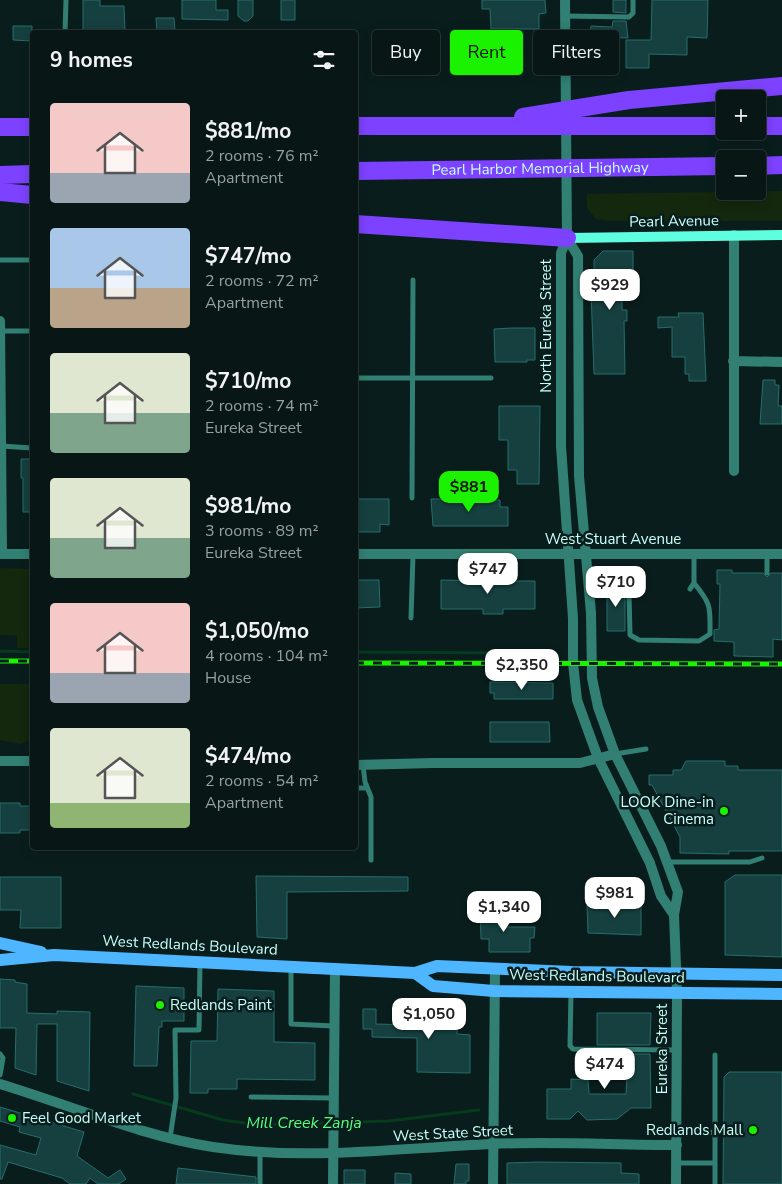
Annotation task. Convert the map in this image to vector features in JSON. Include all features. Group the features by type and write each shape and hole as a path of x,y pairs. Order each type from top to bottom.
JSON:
{"highway":[{"path":"358,126 470,126 526,121 608,103 782,86"},
{"path":"526,121 607,125 716,126"},
{"path":"766,126 782,126"},
{"path":"0,127 30,127"},
{"name":"Pearl Harbor Memorial Highway","path":"358,171 522,167 716,166"},
{"path":"766,166 782,166"},
{"path":"0,175 30,174"},
{"path":"0,192 30,195"},
{"path":"358,224 567,238"}],"main road":[{"name":"Pearl Avenue","path":"567,238 782,235"},
{"name":"West Redlands Boulevard","path":"0,943 54,955"},
{"name":"West Redlands Boulevard","path":"0,960 54,955 415,973 437,966 782,975"},
{"name":"West Redlands Boulevard","path":"415,973 432,986 494,991 782,994"}],"street":[{"path":"565,0 567,238"},
{"path":"734,235 734,471"},
{"name":"North Eureka Street","path":"567,238 578,256 579,476 586,554"},
{"name":"North Eureka Street","path":"567,238 561,253 561,379 562,455 568,554"},
{"path":"0,321 1,554 30,554"},
{"path":"733,361 782,362"},
{"name":"West Stuart Avenue","path":"358,554 782,554"},
{"path":"568,554 573,618 573,664 577,700 598,758 650,864 661,896 674,915"},
{"name":"Eureka Street","path":"586,554 591,613 592,678 598,707 615,754 668,862 678,892 674,915 677,973 676,1184"},
{"path":"359,766 433,762 580,763 615,754"},
{"path":"0,760 30,761"},
{"path":"334,969 334,1184"},
{"path":"494,1184 495,969"},
{"name":"West State Street","path":"0,1084 170,1138 213,1147 260,1152 334,1154 493,1144 677,1145"}],"lane":[{"path":"66,0 66,30"},
{"path":"565,16 629,17 633,14 633,0"},
{"path":"0,260 30,260"},
{"path":"412,498 413,280"},
{"path":"0,331 30,331"},
{"path":"358,378 491,378"},
{"path":"1,446 30,448"},
{"path":"690,589 694,583 694,554"},
{"path":"767,554 767,573"},
{"path":"411,618 413,555"},
{"path":"643,588 634,588 629,592 630,636 639,640 699,641 705,639 710,634 710,608 709,601 694,583"},
{"path":"615,754 646,749"},
{"path":"359,766 372,797 371,860"},
{"path":"358,788 367,788"},
{"path":"668,862 750,862 762,858"},
{"path":"170,1138 175,1102 175,1030 199,1030 200,962"},
{"path":"291,967 291,1024 334,1026"},
{"path":"571,992 570,1046 573,1049 677,1050"},
{"path":"0,1054 3,1058 0,1075"},
{"path":"715,1055 715,1184"},
{"path":"251,1097 333,1098"},
{"path":"677,1133 716,1132"},
{"path":"260,1152 260,1184"},
{"path":"676,1163 715,1163"}],"green space":[{"path":"766,191 782,191 782,221 608,221 596,219 587,208 587,194 716,192 716,200 766,200"},
{"path":"0,568 30,569 30,648 17,648 17,636 0,635"},
{"path":"0,684 30,684 30,740 21,744 0,740"}],"building":[{"path":"83,0 100,0 100,6 124,6 125,30 83,30"},
{"path":"182,0 216,0 216,10 228,10 228,20 182,19"},
{"path":"238,0 253,0 253,16 248,21 244,21 238,16"},
{"path":"281,0 295,0 295,20 281,20"},
{"path":"482,0 545,0 546,13 539,14 539,29 491,29 490,9 482,9"},
{"path":"613,0 626,0 626,13 613,12"},
{"path":"652,0 708,0 707,38 687,37 687,55 649,54 649,68 626,68 626,40 651,40"},
{"path":"156,18 174,18 175,30 157,30"},
{"path":"613,21 626,21 628,38 619,38 619,30 591,30 591,26 612,27"},
{"path":"13,26 32,26 30,41 13,40"},
{"path":"603,251 633,251 633,276 622,276 622,310 627,310 627,321 624,321 625,374 594,374 591,291 594,291 594,260"},
{"path":"678,313 703,313 706,381 689,381 689,374 685,374 685,357 672,357 672,327 658,328 658,317 679,317"},
{"path":"535,328 535,360 527,360 527,362 495,362 494,329"},
{"path":"763,380 775,380 775,385 779,385 778,406 782,406 782,424 760,424"},
{"path":"499,406 540,406 539,484 517,484 517,470 508,470 508,440 499,440"},
{"path":"21,459 30,459 30,512 23,512 23,478 21,478"},
{"path":"358,499 389,499 389,525 380,524 380,532 358,532"},
{"path":"431,499 500,500 500,507 508,507 508,526 433,526"},
{"path":"717,570 732,570 732,573 763,573 767,577 771,573 782,573 782,640 773,639 773,657 734,656 734,642 714,641 714,630 719,629 720,584 717,584"},
{"path":"483,576 503,576 503,581 535,581 535,609 503,609 503,614 483,614 483,609 441,609 441,580 483,581"},
{"path":"358,580 379,580 380,607 358,608"},
{"path":"607,584 625,584 625,631 607,631"},
{"path":"490,682 553,683 553,699 494,699 494,693 490,693"},
{"path":"490,722 549,722 550,742 490,742"},
{"name":"LOOK Dine-in Cinema","path":"686,761 725,761 725,766 738,766 738,770 782,770 782,851 729,851 729,854 680,853 680,837 652,785 649,785 649,775 673,775 673,770 681,770"},
{"path":"0,803 20,803 20,806 30,806 30,830 20,830 20,833 0,833"},
{"path":"735,875 782,875 782,957 725,955 725,882"},
{"path":"256,876 408,877 408,891 287,892 287,939 257,937"},
{"path":"0,877 61,877 61,928 20,928 21,910 0,910"},
{"path":"480,905 499,905 499,927 535,927 534,938 530,938 530,952 489,952 489,939 481,939"},
{"path":"587,905 641,905 641,935 588,933"},
{"path":"0,979 15,980 15,982 27,984 27,1013 57,1014 57,1011 90,1012 89,1091 57,1081 57,1024 37,1024 36,1075 15,1068 16,1028 0,1028"},
{"name":"Redlands Paint","path":"136,986 184,988 184,1021 162,1021 162,1027 159,1027 157,1066 134,1066"},
{"path":"218,989 274,991 274,1042 315,1043 315,1080 237,1079 237,1089 208,1089 208,1093 190,1093 191,1041 217,1041"},
{"path":"412,1002 426,1002 426,1015 458,1017 457,1034 470,1035 470,1073 417,1072 417,1038 372,1037 372,1029 363,1029 363,1009 376,1009 376,1024 412,1025"},
{"path":"597,1013 651,1013 650,1045 597,1045"},
{"path":"650,1054 651,1108 631,1108 617,1119 587,1120 578,1111 570,1119 547,1119 547,1089 571,1089 571,1079 588,1080 589,1094 626,1094 627,1075 591,1075 592,1055"},
{"name":"Redlands Mall","path":"729,1072 782,1072 782,1184 723,1184 724,1077"},
{"path":"0,1107 84,1132 77,1156 108,1178 120,1170 126,1179 119,1184 98,1184 90,1178 86,1184 70,1184 62,1178 8,1162 2,1179 0,1179 0,1145 36,1155 41,1138 19,1132 20,1127 0,1121"},
{"path":"507,1163 621,1163 621,1173 639,1174 639,1184 507,1184"},
{"path":"456,1164 469,1164 469,1181 466,1181 466,1184 454,1184"},
{"path":"178,1168 256,1177 256,1184 176,1184"},
{"path":"344,1170 365,1170 365,1184 344,1184"},
{"path":"395,1173 411,1174 411,1184 395,1184"}],"waterway":[{"path":"0,651 30,652"},
{"path":"358,652 532,653"},
{"name":"Mill Creek Zanja","path":"133,1094 223,1120 260,1125 389,1121 479,1110"}],"railway":[{"path":"0,661 30,661"},
{"path":"358,663 782,664"}],"place":[{"name":"LOOK Dine-in Cinema","path":"724,811"},
{"name":"Redlands Paint","path":"160,1005"},
{"name":"Feel Good Market","path":"12,1118"},
{"name":"Redlands Mall","path":"753,1130"}]}
